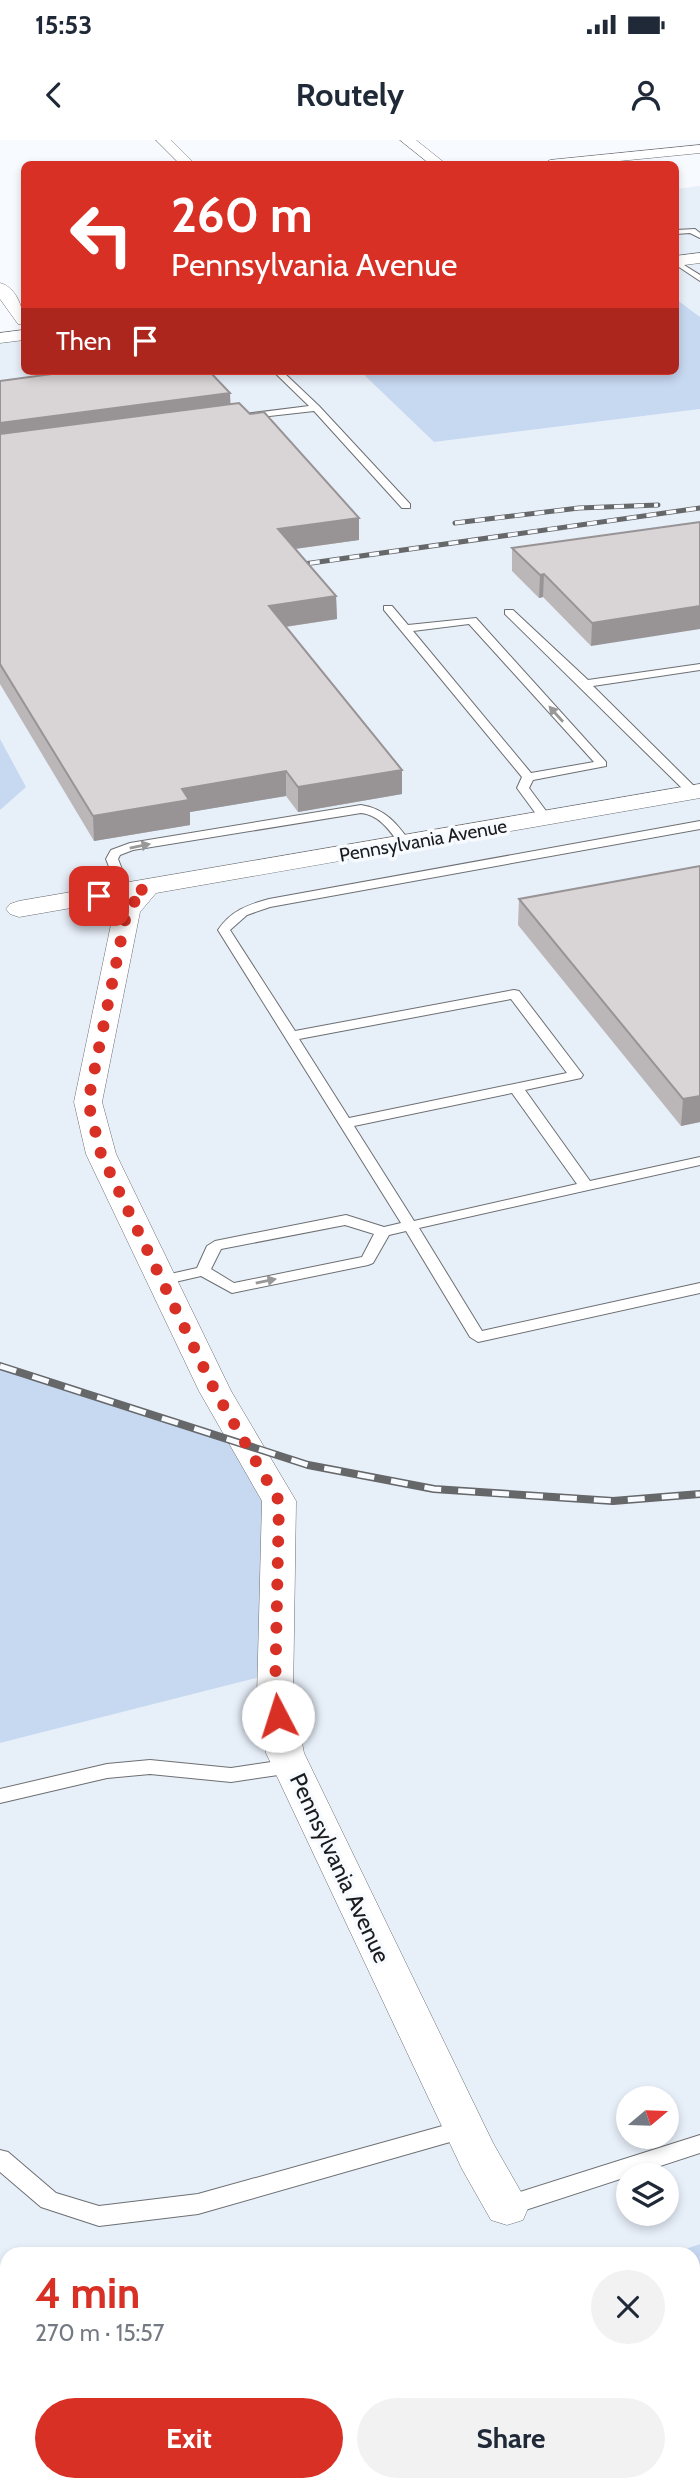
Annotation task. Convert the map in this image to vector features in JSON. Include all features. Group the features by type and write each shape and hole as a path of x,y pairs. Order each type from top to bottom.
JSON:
{"street":[{"path":"163,140 185,161"},
{"path":"407,140 435,161"},
{"path":"580,161 700,149"},
{"path":"679,261 700,258"},
{"path":"1,291 21,316"},
{"path":"0,338 21,335"},
{"name":"Pennsylvania Avenue","path":"19,909 696,792"},
{"name":"Pennsylvania Avenue","path":"135,890 127,910 88,1102 101,1154 215,1391 279,1501 275,1697 285,1753 464,2129 507,2206"}],"lane":[{"path":"679,221 696,233"},
{"path":"679,263 700,279"},
{"path":"281,375 316,408 406,506"},
{"path":"235,419 316,408"},
{"path":"388,608 528,777"},
{"path":"509,612 696,792"},
{"path":"405,629 472,621 602,764 528,777"},
{"path":"585,684 700,667"},
{"path":"528,777 523,788 546,819"},
{"path":"135,890 112,859 116,853 130,847 360,809 374,810 387,820 405,843"},
{"path":"700,825 247,909 230,919 224,930 478,1337 700,1288"},
{"path":"292,1036 514,994 576,1075 346,1123"},
{"path":"516,1087 585,1185"},
{"path":"203,1271 215,1246 346,1220 383,1232 700,1161"},
{"path":"162,1280 203,1271 232,1288 369,1260 383,1232"},
{"path":"0,1796 107,1771 150,1767 231,1775 292,1766"},
{"path":"0,2159 49,2200 99,2216 198,2204 464,2129"},
{"path":"507,2206 700,2144"}],"shaded area":[{"path":"700,186 700,317 679,301 679,189"},
{"path":"679,301 700,317 700,409 434,442 364,375 679,375"},
{"path":"21,335 21,375 364,375 434,442 700,409 700,2244 691,2247 0,2247 0,1743 275,1673 136,1412 0,1366 0,338"},
{"path":"0,739 26,787 0,810"},
{"path":"0,1366 245,1446 279,1501 276,1673 0,1743"}],"building":[{"path":"44,375 213,375 230,393 0,423 0,381"},
{"path":"239,403 250,414 264,412 359,518 278,529 336,596 269,606 402,770 298,787 286,771 182,789 189,800 93,816 0,664 0,434"},
{"path":"700,522 700,606 592,623 544,574 540,575 512,548"},
{"path":"700,866 700,1096 683,1099 519,899"}],"railway":[{"path":"455,523 579,508 658,505"},
{"path":"290,566 700,508"},
{"path":"0,1366 308,1465 434,1489 613,1501 700,1494"}],"route":[{"path":"99,896 146,889 127,910 88,1102 101,1154 215,1391 279,1501 275,1697 278,1716"}]}
